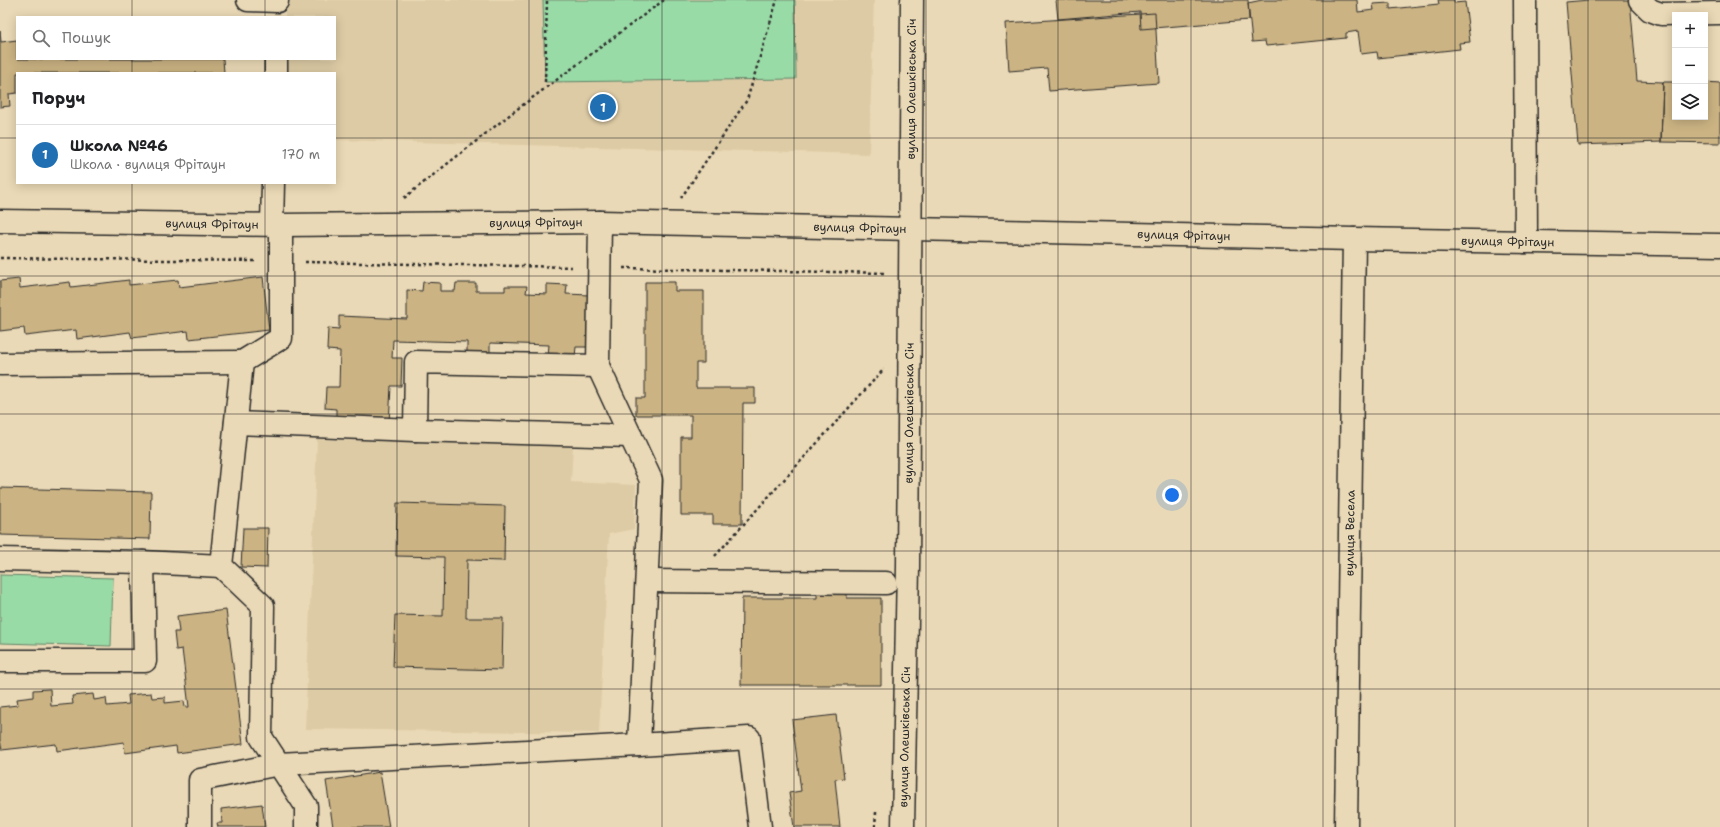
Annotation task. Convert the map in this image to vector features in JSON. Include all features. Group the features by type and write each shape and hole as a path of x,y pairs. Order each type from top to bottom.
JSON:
{"street":[{"path":"248,0 277,6"},
{"name":"вулиця Олешківська Січ","path":"902,827 908,567 912,0"},
{"path":"1525,0 1526,242"},
{"path":"1640,0 1650,10 1661,14 1720,13"},
{"path":"276,60 276,72"},
{"path":"0,364 242,362 281,338 281,262 273,184"},
{"name":"вулиця Фрітаун","path":"0,221 277,225 600,222 1354,239 1720,245"},
{"path":"600,222 598,366 651,480 639,745"},
{"name":"вулиця Весела","path":"1346,827 1354,239"},
{"path":"221,566 242,362"},
{"path":"415,430 416,362 598,366"},
{"path":"236,423 631,436"},
{"path":"0,559 142,562 221,566 263,606 261,737 306,806 306,827"},
{"path":"0,661 144,661 142,562"},
{"path":"647,581 886,583"},
{"path":"200,827 200,780 279,764 750,738 760,827"}],"path":[{"path":"544,82 547,0"},
{"path":"401,200 512,113 664,0"},
{"path":"664,223 747,100 777,0"},
{"path":"0,258 599,267 911,274"},
{"path":"692,581 910,340"}],"shaded area":[{"path":"285,0 874,0 869,154 336,140 336,72 283,72 284,60 336,60 336,16 285,16"},
{"path":"317,439 573,446 571,482 636,485 634,529 609,534 599,733 305,729"}],"green space":[{"path":"543,0 795,0 796,79 545,82"},
{"path":"0,575 113,578 111,646 0,643"}],"building":[{"path":"1056,0 1248,0 1249,20 1141,29 1140,12 1058,19"},
{"path":"1262,0 1357,0 1358,12 1374,10 1373,4 1390,3 1390,9 1439,4 1438,0 1454,0 1454,3 1465,2 1470,42 1459,43 1460,49 1378,58 1377,52 1361,54 1358,31 1346,33 1346,38 1266,46 1265,41 1252,42 1248,3"},
{"path":"1589,0 1630,0 1637,81 1663,82 1661,142 1578,145 1566,2"},
{"path":"1155,13 1159,83 1049,91 1047,68 1009,71 1006,23"},
{"path":"0,31 1,42 16,40 16,60 223,60 224,72 16,72 16,93 9,94 10,106 0,107"},
{"path":"1663,82 1672,82 1672,120 1708,120 1708,82 1720,83 1720,143 1661,142"},
{"path":"263,277 269,330 189,339 188,331 132,338 130,332 77,339 76,330 25,336 24,328 0,331 0,281 19,279 20,288 70,282 71,287 129,280 129,285 178,280 179,287"},
{"path":"423,282 440,283 440,291 455,291 456,283 476,283 476,291 505,291 505,286 527,286 526,293 547,294 547,284 567,285 566,294 589,295 587,347 576,347 575,356 548,355 549,345 490,343 490,357 467,357 467,342 393,340 392,358 402,358 401,386 391,386 389,424 336,422 336,409 325,408 326,387 339,387 340,351 327,350 328,328 339,329 339,316 407,319 407,290 422,291"},
{"path":"645,282 675,282 675,291 704,291 704,363 696,363 696,388 755,388 755,403 743,403 742,524 713,524 713,515 681,515 681,437 691,437 691,415 636,415 636,398 645,398"},
{"path":"0,488 151,492 150,539 0,535"},
{"path":"397,503 505,506 504,561 467,560 466,618 503,618 502,670 393,667 395,615 443,616 444,557 396,556"},
{"path":"243,528 268,528 267,568 241,567"},
{"path":"817,590 847,590 847,598 881,598 881,685 741,685 742,598 817,598"},
{"path":"226,610 243,744 177,753 176,746 125,753 124,742 57,751 56,744 2,750 0,740 0,707 18,705 17,699 33,697 33,690 50,689 51,706 73,704 72,696 93,694 94,700 106,698 107,706 129,704 128,695 151,693 152,698 165,697 165,703 184,701 185,707 189,707 182,649 176,650 174,632 179,632 177,616"},
{"path":"836,715 844,778 835,779 840,827 794,827 789,793 801,791 792,720"},
{"path":"380,772 389,827 333,827 326,781"},
{"path":"262,804 265,827 218,827 217,823 222,823 221,809"}],"place":[{"name":"Школа №46","path":"603,107"}]}
